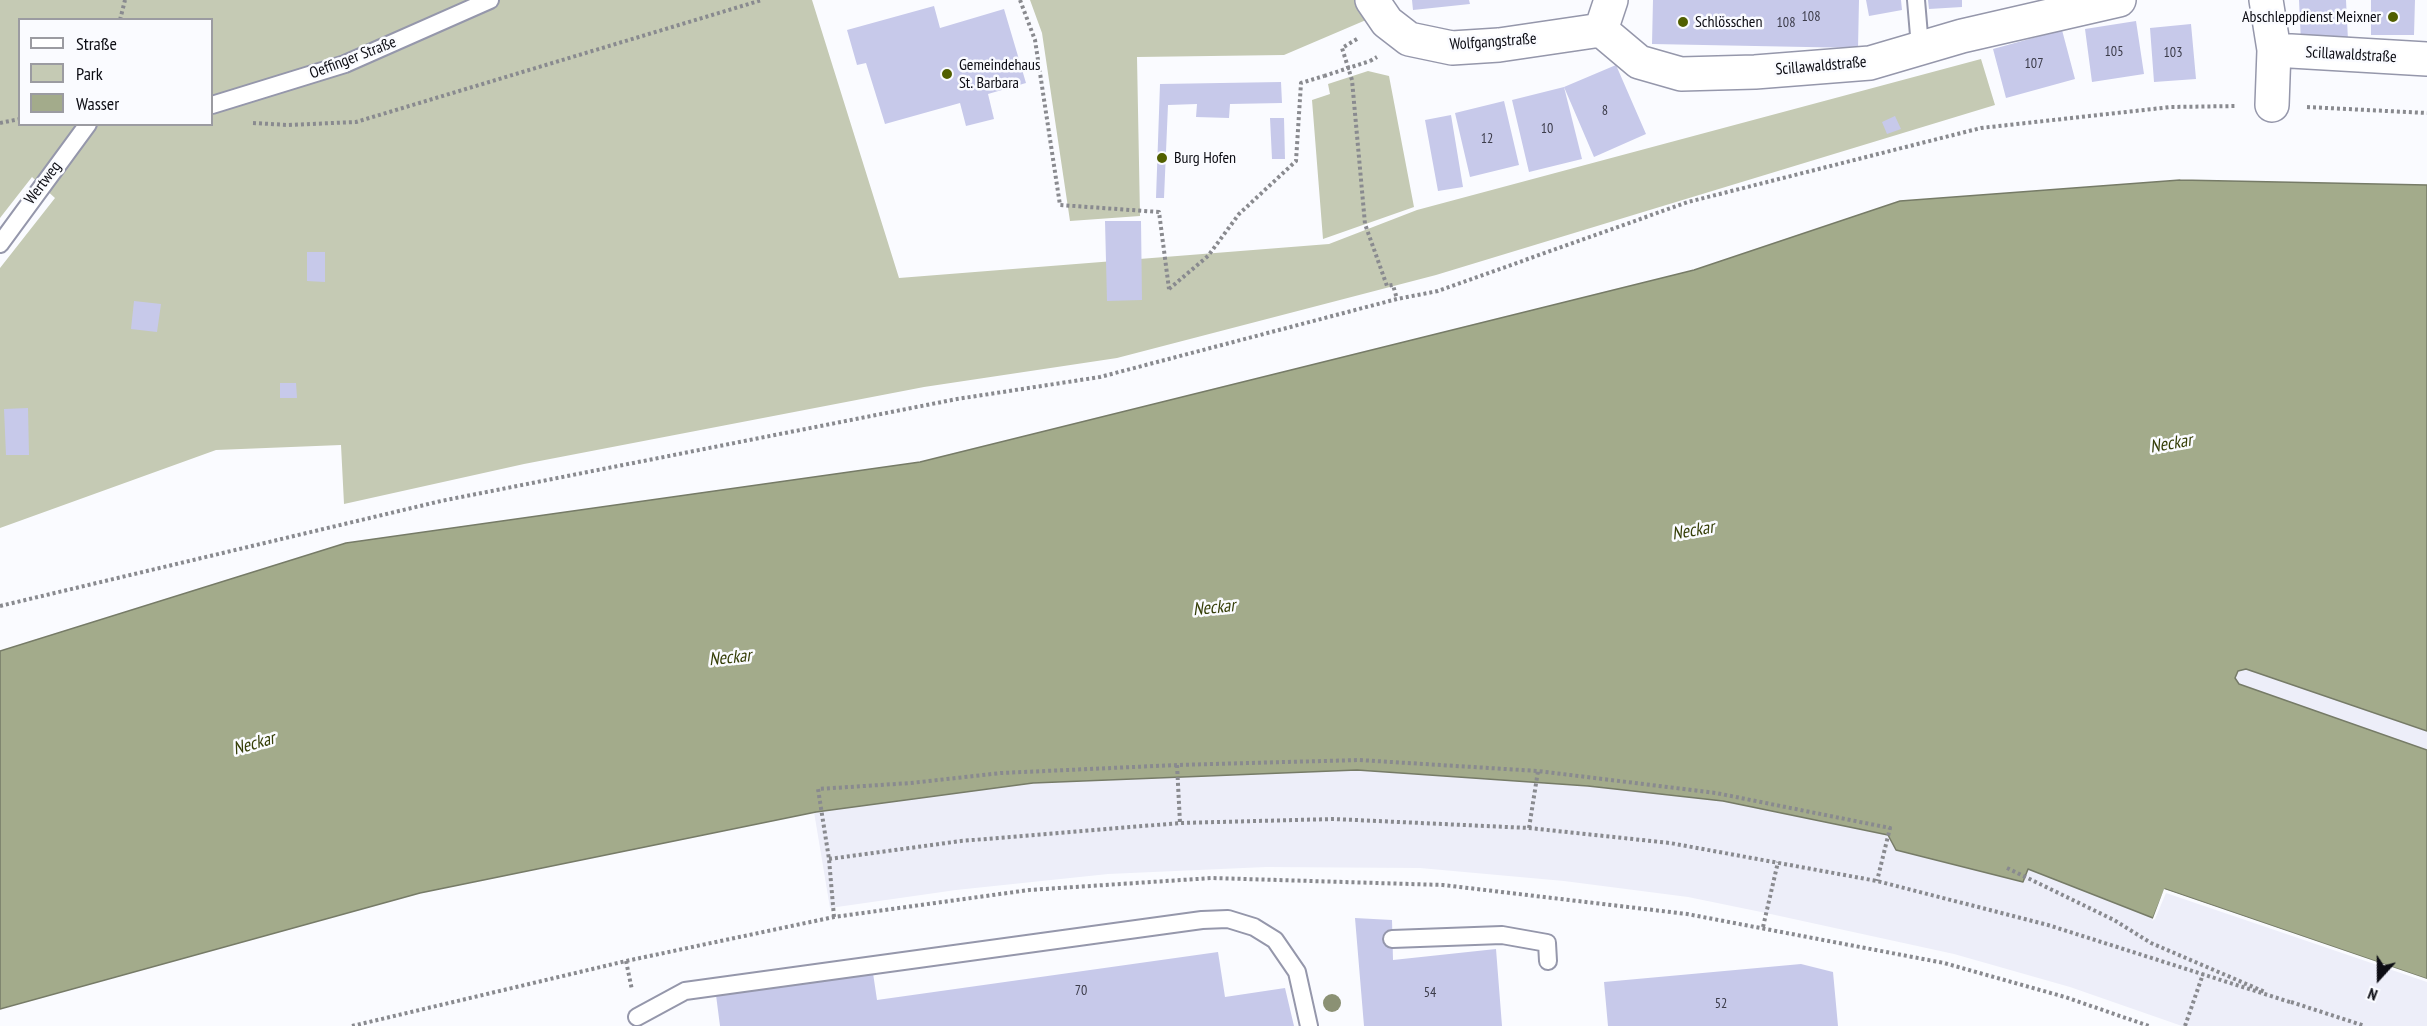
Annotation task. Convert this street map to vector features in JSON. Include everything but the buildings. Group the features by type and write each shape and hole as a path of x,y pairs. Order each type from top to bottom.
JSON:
{"street":[{"name":"Wolfgangstraße","path":"1372,0 1387,22 1409,39 1452,48 1499,45 1606,15"},
{"name":"Scillawaldstraße","path":"1606,15 1639,62 1681,74 1755,72 1870,63 1920,47 2119,0"},
{"path":"2266,0 2274,50 2272,105"},
{"name":"Scillawaldstraße","path":"2274,50 2427,60"}],"lane":[{"name":"Oeffinger Straße","path":"213,105 345,64 490,0"},
{"path":"1916,0 1920,47"},
{"name":"Wertweg","path":"0,244 87,126"},
{"path":"637,1017 685,991 1202,920 1228,919 1254,927 1275,940 1296,972 1309,1026"},
{"path":"1392,939 1502,935 1546,943 1548,961"}],"path":[{"path":"120,18 125,0"},
{"path":"242,120 288,125 356,122 762,0"},
{"path":"1020,0 1035,40 1060,204 1159,212 1169,289 1209,256 1239,214 1296,161 1300,83 1370,61"},
{"path":"1352,80 1365,224 1387,286 1393,285 1397,299"},
{"path":"0,606 441,501 957,399 1100,377 1397,299 1438,291 1688,202 1981,129 2170,107 2272,105 2427,113"},
{"path":"0,123 18,119"},
{"path":"834,917 829,859 818,789 911,783 1001,773 1177,765 1359,760 1538,771 1716,793 1890,828 1877,882"},
{"path":"1177,765 1180,823"},
{"path":"1529,828 1538,771"},
{"path":"829,859 961,841 1180,823 1334,819 1529,828 1670,843 1877,882 2048,925 2365,1026"},
{"path":"1763,927 1778,862"},
{"path":"2007,868 2082,904 2151,943 2293,1003"},
{"path":"2185,1026 2204,974"}],"shaded area":[{"path":"1336,596 2246,669 2427,731 2427,1026 2182,1026 2070,987 1954,954 1766,913 1688,897 1564,881 1420,868 1266,867 1108,874 956,890 830,908 805,758"}],"green space":[{"path":"0,0 812,0 899,278 1329,244 1417,210 1981,59 1995,105 1436,275 1117,358 924,387 524,464 344,504 341,445 216,450 0,528 0,268 55,198 32,177 0,218"},
{"path":"1030,0 1363,0 1373,17 1284,55 1137,57 1140,216 1070,221 1042,33"},
{"path":"1368,71 1389,76 1414,207 1323,239 1312,100 1330,94 1328,84"}],"water":[{"name":"Neckar","path":"2180,180 2427,185 2427,731 2246,669 2238,671 2235,678 2239,684 2427,750 2427,979 2165,889 2153,918 2028,869 2023,882 1896,850 1888,835 1723,801 1588,786 1357,770 1033,783 816,812 420,893 0,1009 0,651 346,543 920,462 1694,270 1900,201"}],"pier":[{"path":"2164,889 2427,979 2427,982 2166,893 2152,921"}],"place":[{"name":"Abschleppdienst Meixner","path":"2393,17"},
{"name":"Schlösschen","path":"1683,22"},
{"name":"Gemeindehaus St. Barbara","path":"947,74"},
{"name":"Burg Hofen","path":"1162,158"}]}
